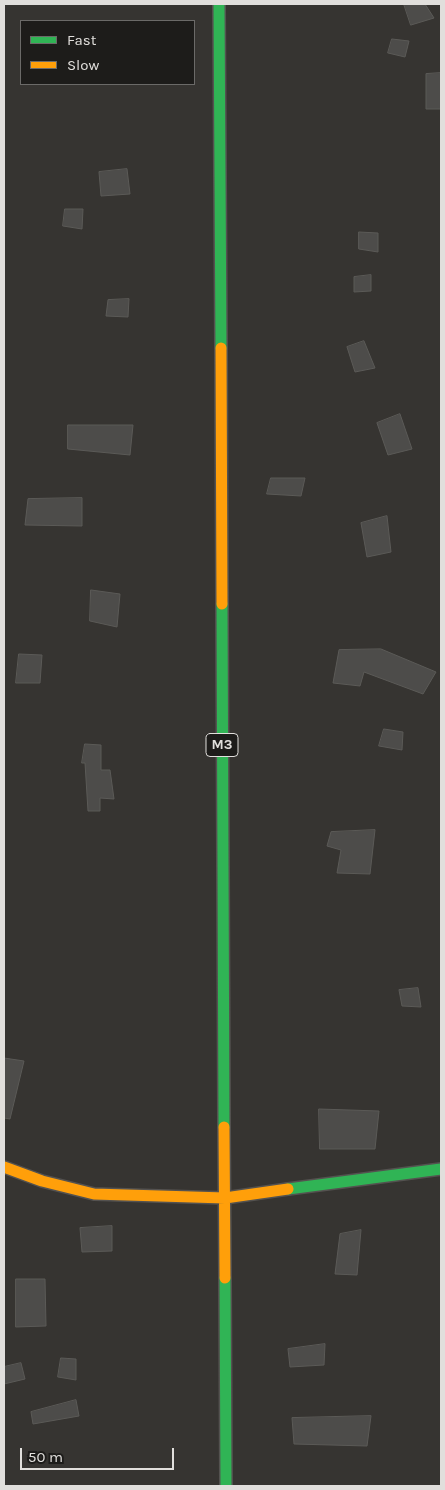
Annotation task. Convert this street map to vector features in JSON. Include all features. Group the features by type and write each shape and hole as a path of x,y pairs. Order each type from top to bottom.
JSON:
{"main road":[{"name":"M3","path":"219,4 226,1486"},
{"path":"4,1167 42,1182 94,1194 225,1198 441,1170"}],"building":[{"path":"404,4 425,4 434,18 411,25"},
{"path":"392,39 409,41 405,57 388,53"},
{"path":"441,73 441,109 426,109 426,74"},
{"path":"127,169 130,194 101,196 99,172"},
{"path":"65,209 83,209 82,229 63,226"},
{"path":"359,232 378,233 378,252 359,249"},
{"path":"371,275 371,291 354,292 354,277"},
{"path":"129,299 128,317 106,316 108,300"},
{"path":"364,341 375,368 355,372 347,347"},
{"path":"400,414 412,449 388,455 377,423"},
{"path":"68,425 133,425 130,455 68,449"},
{"path":"271,478 305,478 301,496 267,494"},
{"path":"82,498 82,526 25,525 28,499"},
{"path":"387,516 391,552 367,557 361,523"},
{"path":"91,590 120,594 117,627 90,621"},
{"path":"381,649 436,672 423,694 364,672 360,686 333,683 339,650"},
{"path":"19,654 42,655 40,683 16,683"},
{"path":"384,729 403,732 402,750 379,746"},
{"path":"85,744 101,745 101,770 110,770 114,799 100,798 100,811 88,811 85,763 82,763"},
{"path":"375,830 370,874 337,873 341,850 327,846 331,832"},
{"path":"418,988 421,1007 402,1006 399,990"},
{"path":"4,1058 24,1061 10,1119 4,1118"},
{"path":"319,1109 379,1111 375,1149 320,1149"},
{"path":"112,1226 112,1251 82,1252 80,1228"},
{"path":"361,1230 357,1275 335,1274 340,1234"},
{"path":"16,1279 45,1279 46,1326 16,1327"},
{"path":"325,1344 324,1365 290,1367 288,1349"},
{"path":"61,1358 76,1359 76,1380 58,1377"},
{"path":"21,1363 25,1379 4,1384 4,1367"},
{"path":"76,1400 79,1416 33,1424 31,1412"},
{"path":"371,1416 367,1446 294,1444 292,1418"}],"traffic: fast":[{"path":"219,4 221,348"},
{"path":"222,604 224,1127"},
{"path":"288,1189 441,1169"},
{"path":"225,1278 226,1486"}],"traffic: slow":[{"path":"221,348 222,604"},
{"path":"224,1127 225,1278"},
{"path":"4,1167 42,1181 94,1194 225,1198 288,1189"}]}
